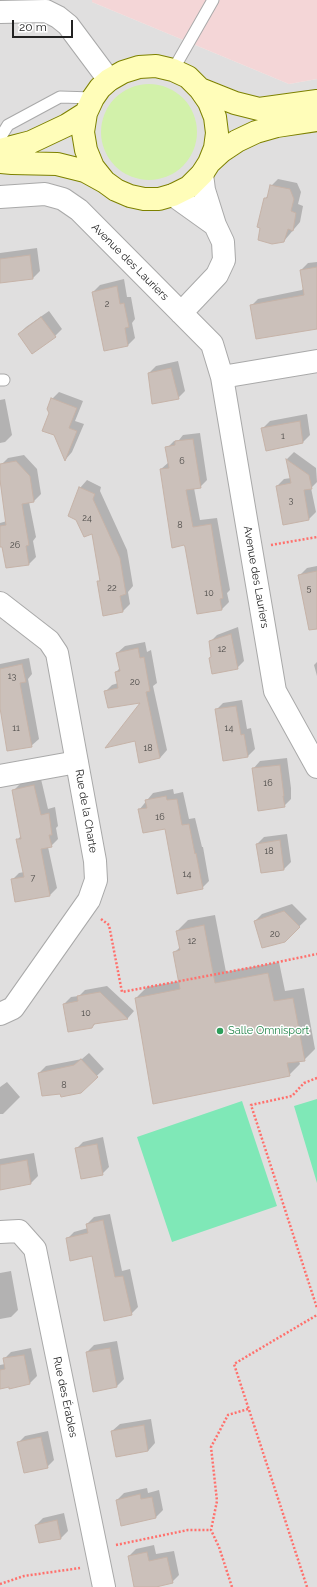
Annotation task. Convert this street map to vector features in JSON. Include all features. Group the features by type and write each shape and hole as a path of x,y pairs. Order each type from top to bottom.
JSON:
{"street":[{"path":"0,12 46,11 58,17 68,25 109,80"},
{"path":"105,182 93,167 86,150 83,132 90,106 100,88 109,80 123,72 139,67 156,66 173,70 188,78 200,89 209,102 215,117 217,133 215,148 206,169 204,190 215,224 223,242 224,260 217,274 181,313"},
{"path":"200,89 236,103 259,108 317,101"},
{"path":"0,150 31,142 67,125 90,106"},
{"path":"0,162 57,164 85,172 105,182 116,190 130,196 144,199 159,199 173,195 189,187 222,152 237,141 256,132 278,126 317,120"},
{"name":"Avenue des Lauriers","path":"0,197 45,194 62,199 79,210 212,344 222,377 275,691 317,767"},
{"path":"173,195 215,224"},
{"path":"222,377 317,361"},
{"name":"Rue de la Charte","path":"0,603 49,640 57,653 95,861 96,880 89,900 13,1008 0,1014"},
{"path":"0,776 77,762"},
{"name":"Rue des Érables","path":"0,1232 19,1232 35,1249 104,1587"}],"lane":[{"path":"173,70 213,0"},
{"path":"0,138 8,125 60,97 90,106"}],"path":[{"path":"251,549 317,537"},
{"path":"83,909 109,925 122,992 317,954"},
{"path":"317,1078 304,1083 292,1096 251,1105 317,1308"},
{"path":"307,1587 234,1364 317,1316"},
{"path":"232,1587 219,1547 211,1530 217,1501 211,1447 228,1415 248,1409"},
{"path":"0,1584 24,1576 98,1558 188,1530 211,1530"}],"shaded area":[{"path":"0,0 92,0 92,2 289,84 317,79 317,1587 0,1587"},
{"path":"92,0 317,0 317,79 289,84 92,2"}],"green space":[{"path":"149,84 167,88 176,92 183,98 189,105 193,114 197,132 193,150 189,159 183,166 176,172 167,176 149,180 131,176 122,172 115,166 109,159 105,150 101,132 105,114 109,105 115,98 122,92 131,88"},
{"path":"317,1099 317,1183 294,1106"},
{"path":"242,1101 277,1206 172,1242 137,1137"}],"building":[{"path":"270,185 290,189 294,199 291,211 296,213 293,231 288,229 284,242 272,244 258,240 260,228 257,227 264,198 267,198"},
{"path":"30,255 33,279 0,283 0,259"},
{"path":"317,267 317,329 256,339 250,305 304,295 300,270"},
{"path":"117,286 120,304 124,303 129,327 125,328 128,346 104,351 92,292"},
{"path":"41,317 56,337 32,354 18,334"},
{"path":"171,368 179,399 152,404 148,373"},
{"path":"51,398 77,408 69,428 77,431 65,461 54,435 42,431 49,413 47,409"},
{"path":"300,421 303,443 266,451 261,428"},
{"path":"193,439 201,488 186,490 193,527 211,524 223,598 220,599 222,610 197,614 185,547 184,545 172,548 160,469 169,468 165,447 175,445 175,441"},
{"path":"286,459 309,475 312,489 304,490 309,520 283,525 276,486 291,483"},
{"path":"16,461 30,476 34,502 22,504 29,545 26,546 29,565 6,568 2,547 0,547 0,526 6,525 0,480 0,464"},
{"path":"79,487 95,494 93,499 120,558 126,594 120,596 123,612 103,616 97,581 100,581 92,534 84,537 76,520 68,516"},
{"path":"317,571 317,629 309,630 298,575"},
{"path":"231,634 238,669 212,674 209,658 211,657 209,641"},
{"path":"138,648 140,658 144,657 150,691 146,692 160,758 139,763 135,741 105,748 140,703 108,708 104,691 118,688 115,672 120,671 116,653"},
{"path":"22,664 26,682 20,683 32,747 7,751 0,708 0,669"},
{"path":"236,706 241,735 244,734 248,757 223,761 215,709"},
{"path":"280,765 285,807 258,811 252,768"},
{"path":"34,785 41,815 49,813 52,835 49,835 52,847 41,849 50,896 15,902 11,879 24,877 16,839 21,839 12,790"},
{"path":"166,796 167,800 177,799 182,825 189,824 203,889 177,894 165,829 143,833 138,809 147,808 145,800"},
{"path":"280,840 284,870 261,873 256,844"},
{"path":"284,911 300,927 285,942 262,948 254,921"},
{"name":"Salle Omnisport","path":"204,925 215,983 268,973 274,1001 293,998 305,1061 287,1063 290,1076 153,1104 135,998 180,989 173,952 180,950 176,931"},
{"path":"100,992 128,1019 94,1024 92,1028 68,1032 63,1004 78,1001 77,996"},
{"path":"81,1059 98,1077 81,1093 61,1097 60,1094 42,1096 38,1073 74,1065"},
{"path":"97,1144 103,1175 81,1179 75,1148"},
{"path":"27,1160 31,1184 0,1190 0,1165"},
{"path":"103,1220 115,1277 123,1276 132,1315 104,1321 92,1256 70,1261 66,1238 88,1233 86,1224"},
{"path":"110,1348 117,1387 93,1392 86,1352"},
{"path":"24,1355 30,1384 9,1389 9,1387 0,1389 0,1370 5,1369 3,1358"},
{"path":"144,1425 148,1451 116,1457 111,1431"},
{"path":"41,1437 48,1468 24,1473 17,1442"},
{"path":"140,1494 141,1499 152,1497 156,1518 121,1526 116,1500"},
{"path":"57,1520 61,1539 39,1543 35,1525"},
{"path":"147,1552 149,1561 167,1557 173,1583 156,1587 134,1587 128,1556"}],"place":[{"name":"Salle Omnisport","path":"220,1031"}]}
